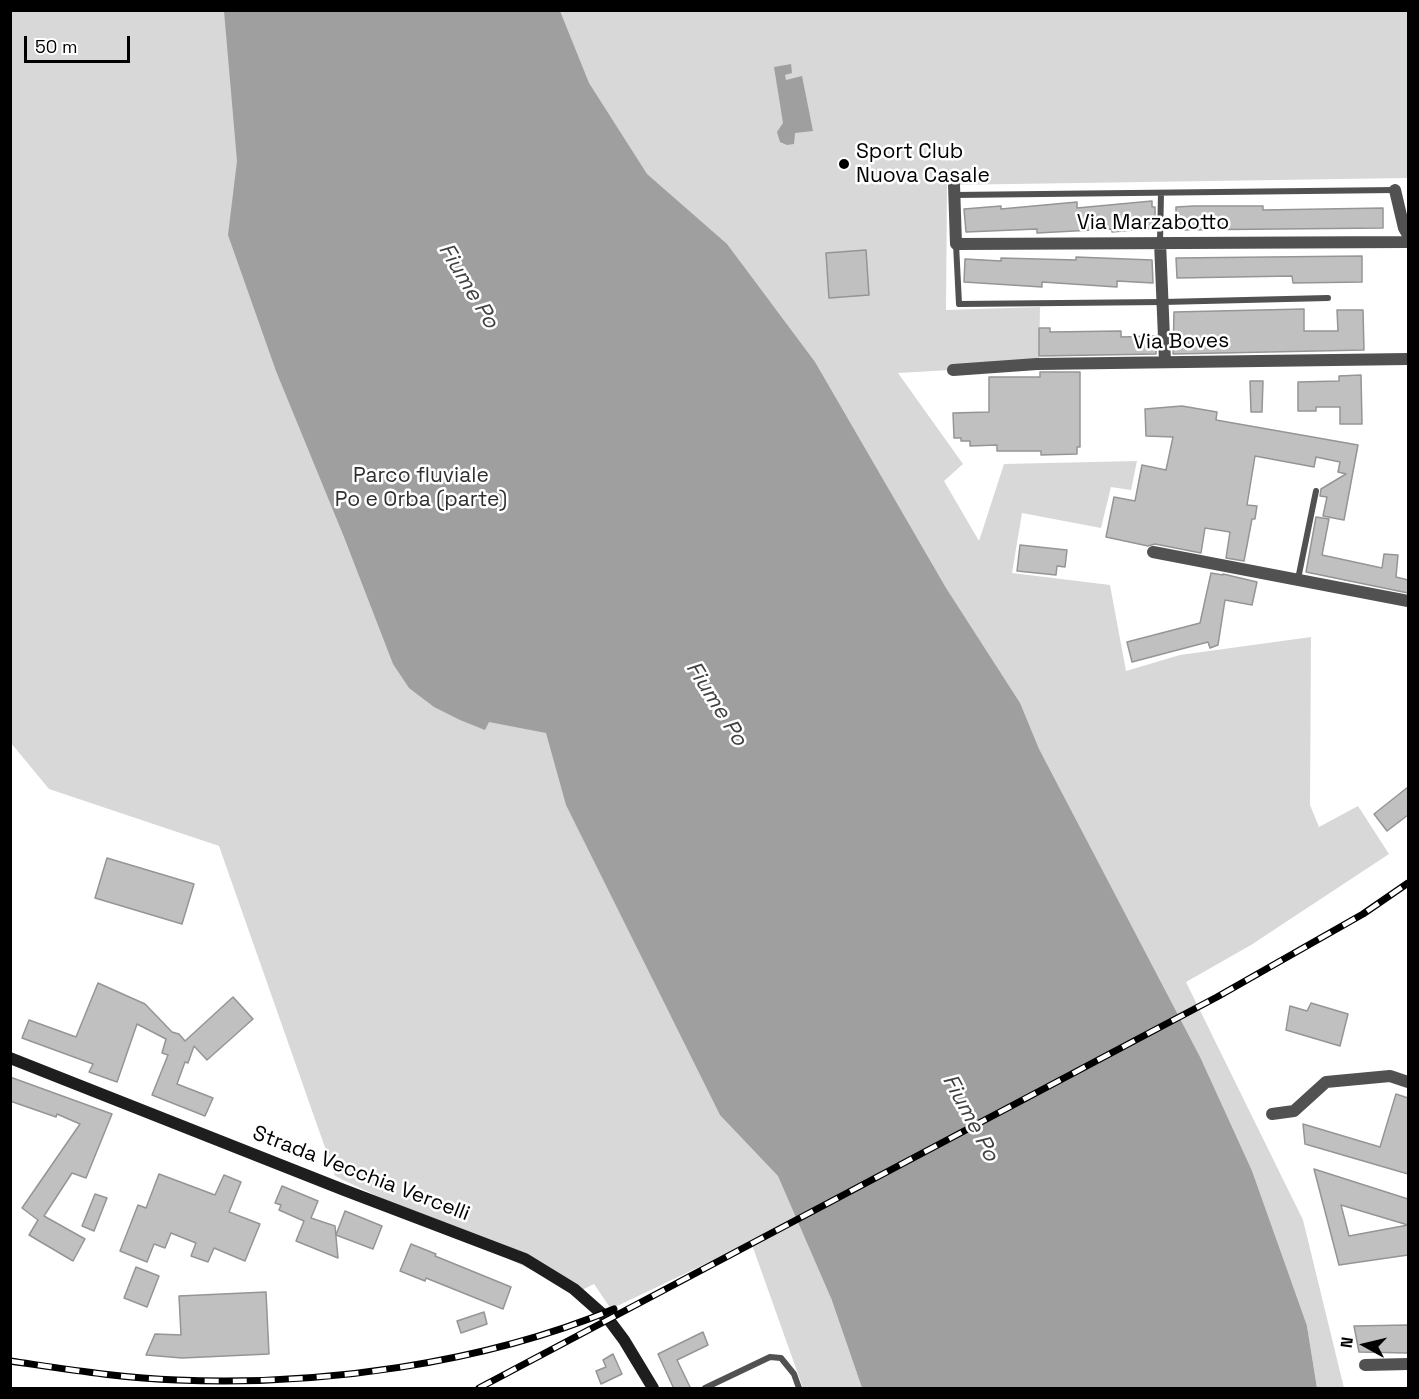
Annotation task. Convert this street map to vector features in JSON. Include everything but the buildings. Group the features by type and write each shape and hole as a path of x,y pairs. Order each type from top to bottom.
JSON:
{"street":[{"path":"954,190 956,244"},
{"path":"1395,190 1404,228 1408,235"},
{"path":"1160,242 1165,362"},
{"name":"Via Marzabotto","path":"956,244 1408,242"},
{"name":"Via Boves","path":"953,370 1037,364 1408,358"},
{"path":"1153,552 1408,602"},
{"name":"Strada Vecchia Vercelli","path":"10,1058 525,1259 574,1289 609,1320 624,1340 653,1389"},
{"path":"1272,1114 1294,1111 1326,1082 1390,1076 1408,1082"},
{"path":"1365,1365 1408,1364"}],"lane":[{"path":"954,190 1161,193 1395,190"},
{"path":"1160,242 1161,193"},
{"path":"956,244 959,304 1328,298"},
{"path":"1298,580 1316,491"},
{"path":"705,1389 770,1357 781,1358 794,1374 798,1389"}],"green space":[{"name":"Parco fluviale Po e Orba (parte)","path":"10,11 1408,11 1408,178 947,185 946,310 1040,307 1039,365 898,373 963,464 944,481 979,541 1004,464 1137,461 1131,490 1111,487 1101,528 1022,513 1012,573 1110,585 1126,671 1180,655 1311,637 1310,805 1319,827 1358,806 1389,854 1251,945 1186,982 1303,1220 1344,1388 1317,1388 1307,1326 831,1298 862,1388 803,1388 751,1242 611,1309 594,1284 578,1292 335,1176 219,846 49,789 11,743"}],"water":[{"name":"Fiume Po","path":"224,11 560,11 589,83 647,174 727,244 815,362 946,588 1020,703 1039,749 1200,1057 1252,1171 1307,1326 1317,1388 862,1388 831,1298 778,1176 720,1115 566,805 546,733 489,722 485,730 460,720 434,707 409,688 393,664 276,371 228,235 237,161"},
{"path":"791,64 792,73 785,75 786,80 802,76 813,131 795,133 794,144 787,145 780,142 777,132 783,123 774,67"}],"railway":[{"path":"479,1388 1217,997 1363,914 1408,883"},
{"path":"10,1361 114,1375 177,1380 231,1381 343,1375 455,1357 510,1344 614,1309"}],"place":[{"name":"Sport Club Nuova Casale","path":"844,164"}]}
